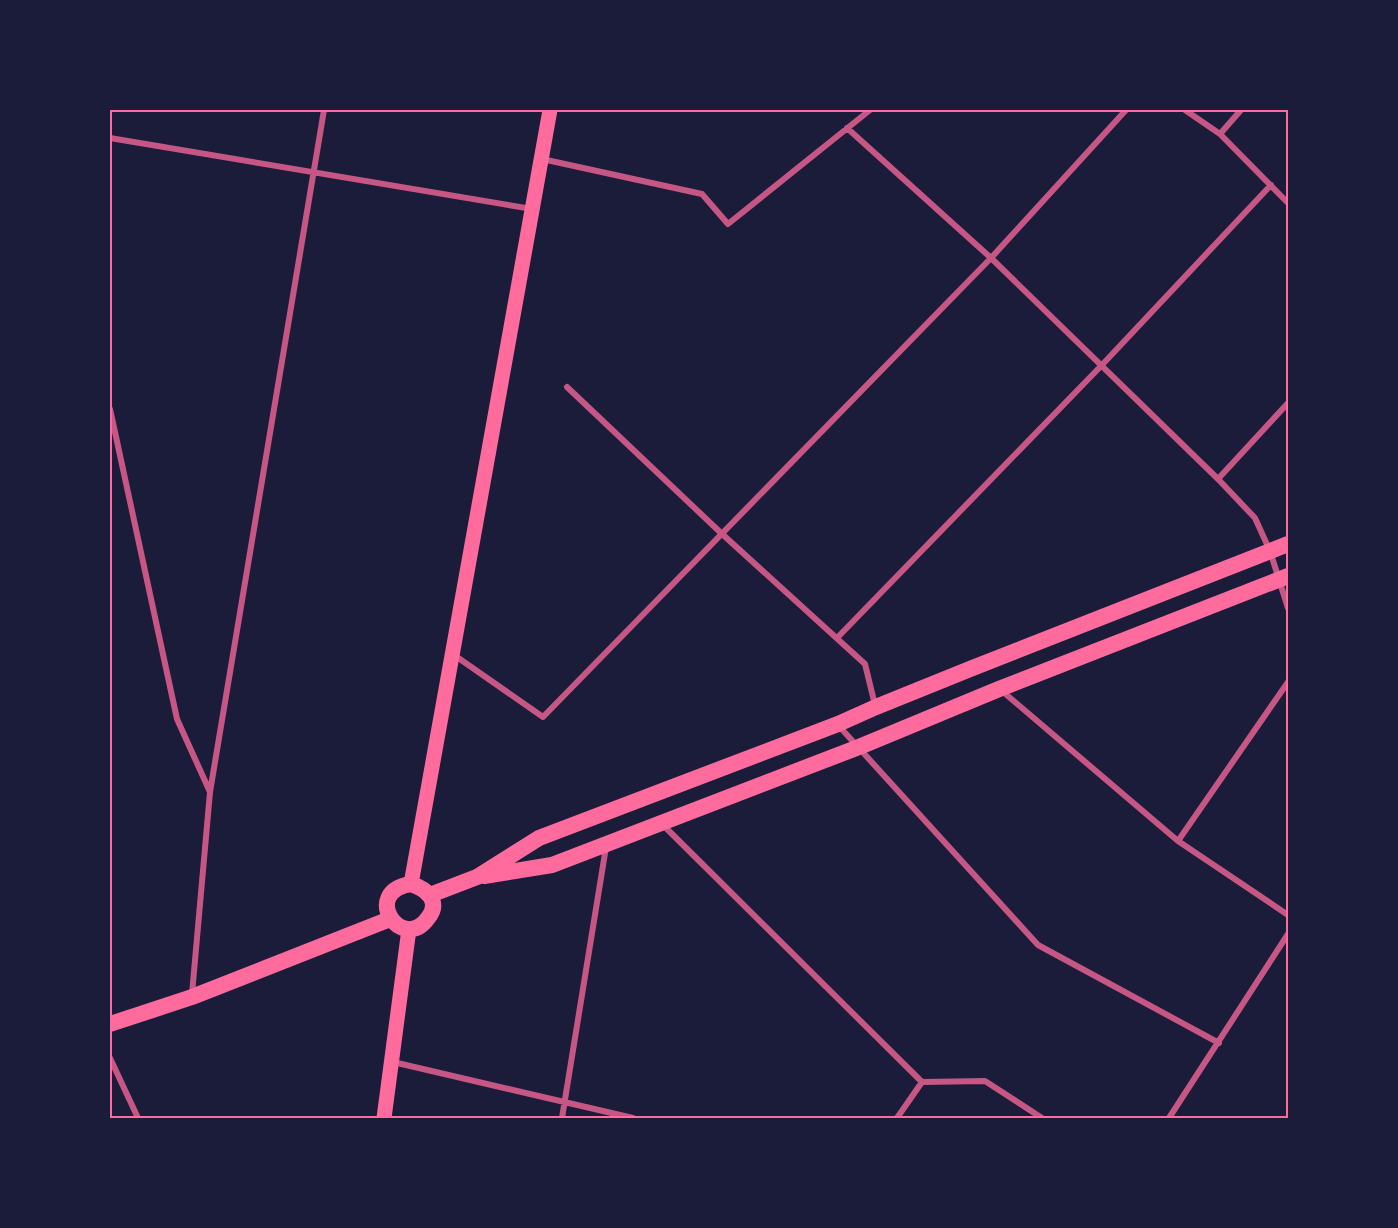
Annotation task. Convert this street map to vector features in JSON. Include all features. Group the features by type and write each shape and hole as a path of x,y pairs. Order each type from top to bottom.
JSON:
{"highway":[{"path":"430,895 477,877 539,838 838,724 1288,544"},
{"path":"477,877 552,865 859,747 999,689 1284,578"},
{"path":"411,884 422,887 434,903 427,921 418,927 409,929 398,926 390,919 387,901 399,886 411,884"},
{"path":"110,1024 192,997 390,919"}],"main road":[{"path":"411,884 550,110"},
{"path":"384,1119 409,929"}],"street":[{"path":"192,997 210,792 324,110"},
{"path":"542,159 702,194 728,224 870,110"},
{"path":"452,653 543,717 991,258 1126,110"},
{"path":"1185,110 1220,134 1288,203"},
{"path":"1220,134 1241,110"},
{"path":"848,128 991,258 1255,518 1284,578 1288,608"},
{"path":"110,138 533,209"},
{"path":"837,638 1101,366 1270,185"},
{"path":"567,387 721,533 865,663 876,707"},
{"path":"1218,480 1288,403"},
{"path":"110,409 177,719 210,792"},
{"path":"1178,841 1288,682"},
{"path":"999,689 1178,841 1288,915"},
{"path":"838,724 1038,945 1219,1043"},
{"path":"661,823 922,1082 985,1081 1042,1119"},
{"path":"562,1119 606,844"},
{"path":"1169,1119 1288,934"},
{"path":"110,1058 138,1119"},
{"path":"392,1062 633,1119"},
{"path":"897,1119 922,1082"}]}
